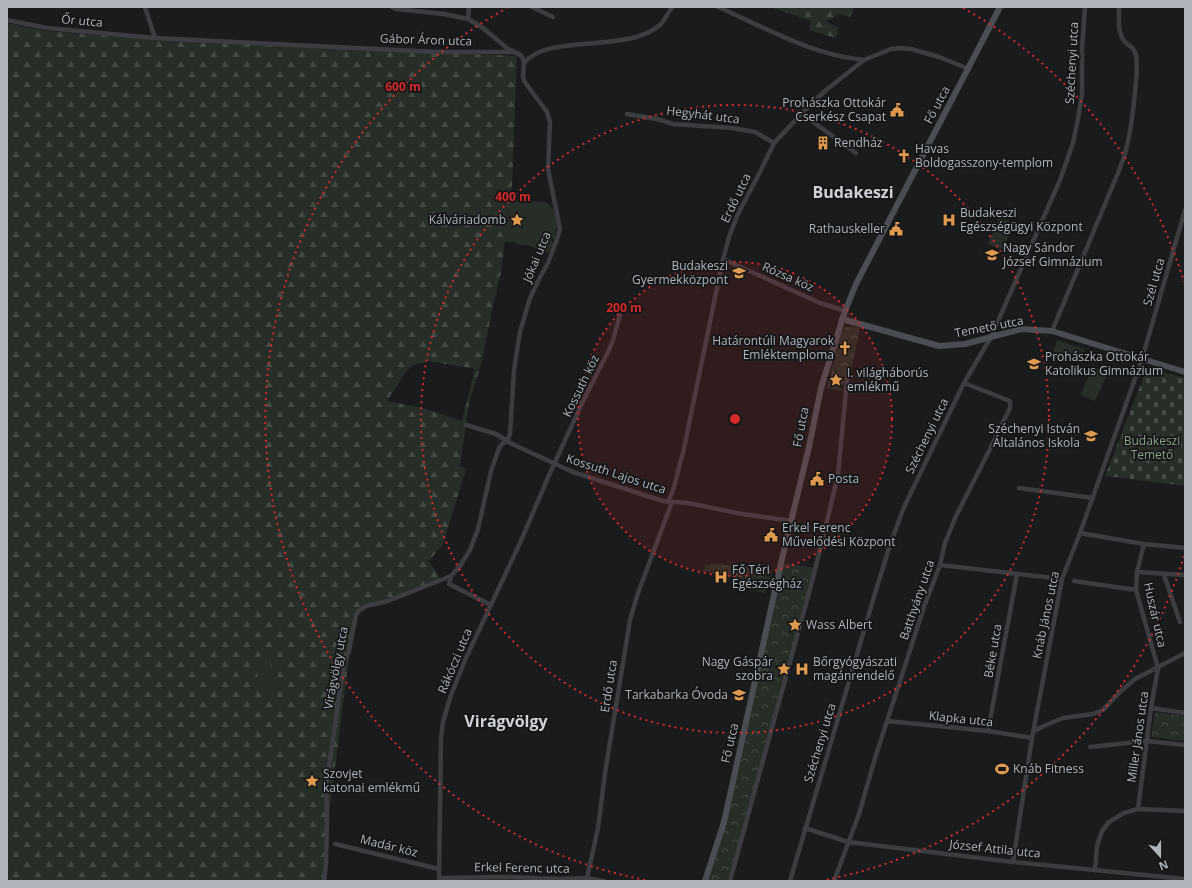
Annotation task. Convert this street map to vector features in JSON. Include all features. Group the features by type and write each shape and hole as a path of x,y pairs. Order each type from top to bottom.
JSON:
{"main road":[{"name":"Fő utca","path":"705,881 724,822 821,388 842,319 856,284 1000,7"},
{"name":"Temető utca","path":"842,319 939,346 965,344 1021,330 1052,330 1185,372"}],"street":[{"path":"145,7 156,38"},
{"path":"392,7 396,9 444,14 468,19 483,28 508,49 520,54 524,63"},
{"path":"468,19 469,7"},
{"path":"532,7 553,17"},
{"path":"524,63 528,57 548,49 619,41 642,35 661,24 672,7"},
{"path":"718,7 807,46 830,54 864,60"},
{"name":"Széchenyi utca","path":"790,881 894,534 904,507 964,383 991,337 1060,180 1073,143 1082,94 1082,49 1085,7"},
{"path":"1052,330 1118,173 1126,150 1132,122 1137,58 1135,51 1126,43 1119,30 1119,7"},
{"name":"Őr utca","path":"7,20 47,28 156,38"},
{"name":"Gábor Áron utca","path":"156,38 438,52 514,52"},
{"name":"Erdő utca","path":"672,502 668,497 673,492 683,453 723,259 730,234 738,214 774,143 826,90 864,60 891,49 911,49 943,58 968,69"},
{"name":"Jókai utca","path":"507,440 510,434 514,370 520,332 530,298 548,263 560,229 548,169 550,122 546,112 524,81 524,63"},
{"name":"Hegyhát utca","path":"627,114 657,119 673,124 721,127 755,132 774,143"},
{"path":"802,114 856,153"},
{"name":"Szél utca","path":"1142,359 1185,210"},
{"name":"Rózsa köz","path":"723,259 820,303 845,311"},
{"name":"Kossuth köz","path":"555,464 609,350 620,315"},
{"name":"Knáb János utca","path":"1013,862 1032,738 1062,579 1080,534 1142,359"},
{"path":"731,880 813,578 838,475 848,369"},
{"name":"Batthyány utca","path":"834,881 859,814 925,604 940,565 945,543 956,516 1010,408 1010,401 964,383"},
{"name":"Kossuth Lajos utca","path":"466,425 496,434 512,444 555,464 589,477 663,501 688,503 742,514 792,521"},
{"name":"Virágvölgy utca","path":"324,881 327,820 326,787 344,663 349,651 356,615 366,606 388,601 451,576 460,566 470,550 478,529 491,471 499,448 507,440"},
{"name":"Rákóczi utca","path":"439,880 441,738 443,722 450,695 555,464"},
{"path":"1019,488 1093,498"},
{"name":"Erdő utca","path":"587,878 598,828 605,773 630,620 638,593 672,502 676,497 673,492"},
{"path":"1080,534 1144,544 1185,548"},
{"name":"Huszár utca","path":"1144,544 1137,572 1136,590 1158,668"},
{"path":"940,565 1062,579"},
{"path":"1137,572 1185,576"},
{"name":"Béke utca","path":"988,731 1017,574"},
{"path":"1164,574 1180,622"},
{"path":"451,576 449,584 491,605"},
{"path":"1074,581 1136,590"},
{"path":"1034,731 1046,724 1063,718 1093,714 1102,710 1121,691 1135,680 1185,653"},
{"name":"Miller János utca","path":"1138,809 1151,708 1158,668"},
{"path":"1151,708 1185,713"},
{"name":"Klapka utca","path":"887,721 988,731 1032,738"},
{"path":"1036,721 1046,724"},
{"path":"1090,747 1147,741 1185,745"},
{"path":"1095,870 1097,846 1102,832 1109,822 1124,813 1138,809 1185,812"},
{"name":"József Attila utca","path":"805,828 848,842 1013,862 1185,879"},
{"name":"Madár köz","path":"335,844 439,869"},
{"name":"Erkel Ferenc utca","path":"439,880 506,877 557,880 587,878 604,881"}],"green space":[{"path":"770,7 854,7 850,17 839,14 826,22 839,28 836,38 809,30 811,21"},
{"path":"7,23 46,31 157,40 517,56 512,185 501,272 482,361 469,403 460,466 466,469 443,544 429,561 441,580 359,611 352,634 326,838 327,881 7,881","holes":["428,361 475,369 462,421 423,408 387,401 407,370 414,365"]},
{"path":"510,200 546,202 549,204 553,211 557,229 555,229 555,238 551,239 553,243 548,253 527,245 519,245 514,242 505,242"},
{"path":"999,217 1014,223 1003,250 988,244"},
{"path":"850,326 860,328 851,370 846,370 842,391 827,388 841,334 844,328"},
{"path":"1057,340 1085,349 1081,363 1052,355"},
{"path":"1093,366 1108,373 1095,401 1080,395"},
{"name":"Budakeszi Temető","path":"1147,368 1185,378 1185,486 1105,476"},
{"path":"732,562 772,573 765,593 734,586 736,580 727,574 716,574 709,571 704,572 705,566 713,563 731,566"},
{"path":"781,563 816,568 730,881 705,881 724,822"},
{"path":"264,654 281,683 267,691 250,662"},
{"path":"1155,712 1185,716 1185,741 1151,737"}],"place":[{"name":"Prohászka Ottokár Cserkész Csapat","path":"897,110"},
{"name":"Rendház","path":"823,143"},
{"name":"Havas Boldogasszony-templom","path":"904,156"},
{"name":"Kálváriadomb","path":"517,220"},
{"name":"Budakeszi Egészségügyi Központ","path":"949,220"},
{"name":"Rathauskeller","path":"896,229"},
{"name":"Nagy Sándor József Gimnázium","path":"992,255"},
{"name":"Budakeszi Gyermekközpont","path":"739,273"},
{"name":"Határontúli Magyarok Emléktemploma","path":"845,348"},
{"name":"Prohászka Ottokár Katolikus Gimnázium","path":"1034,364"},
{"name":"I. világháborús emlékmű","path":"836,380"},
{"name":"Széchenyi István Általános Iskola","path":"1091,436"},
{"name":"Posta","path":"817,479"},
{"name":"Erkel Ferenc Művelődési Központ","path":"771,535"},
{"name":"Fő Téri Egészségház","path":"721,577"},
{"name":"Wass Albert","path":"795,625"},
{"name":"Nagy Gáspár szobra","path":"784,669"},
{"name":"Bőrgyógyászati magánrendelő","path":"802,669"},
{"name":"Tarkabarka Óvoda","path":"739,695"},
{"name":"Knáb Fitness","path":"1002,769"},
{"name":"Szovjet katonai emlékmű","path":"312,781"}],"district":[{"name":"Budakeszi","path":"853,192"},
{"name":"Virágvölgy","path":"506,721"}]}
